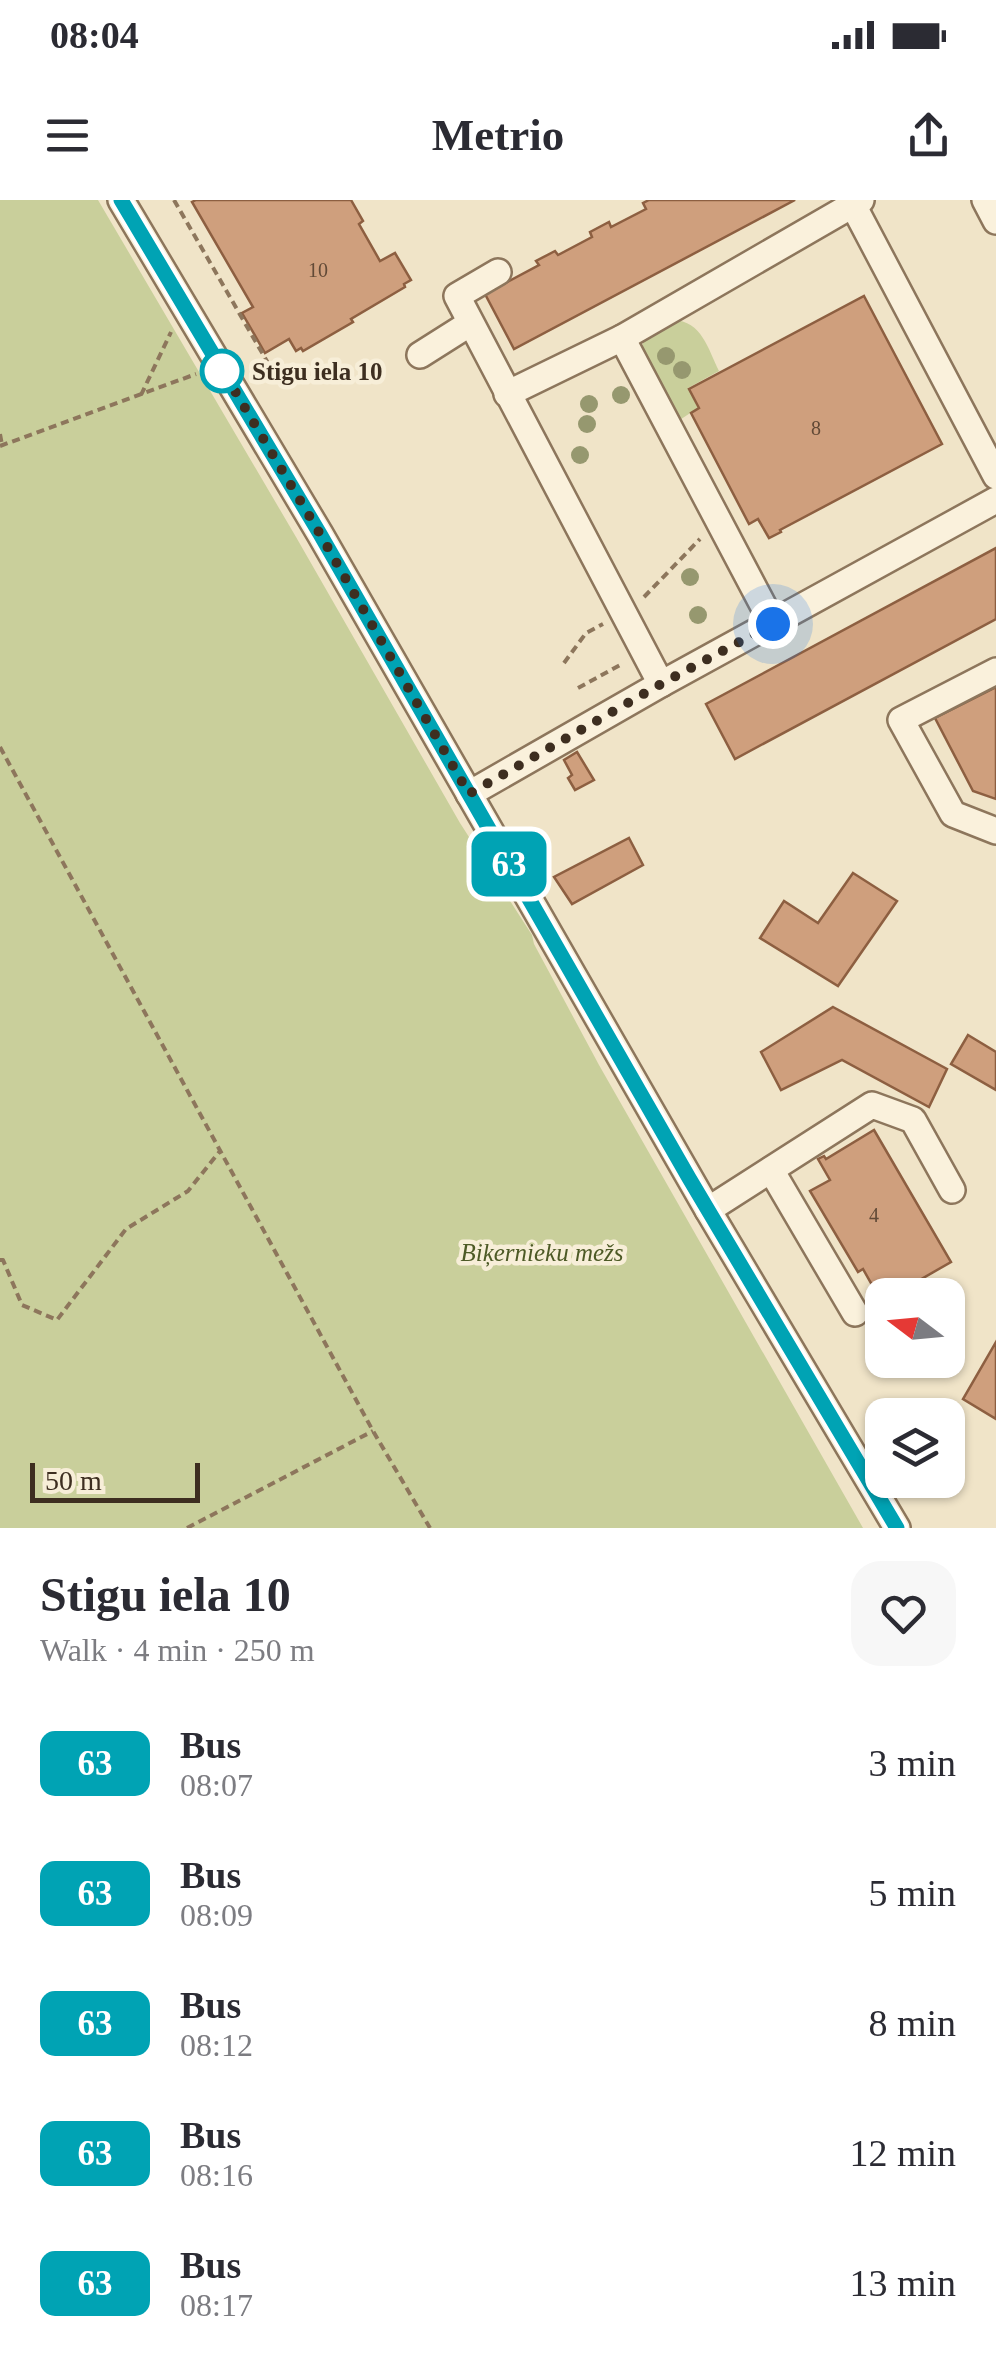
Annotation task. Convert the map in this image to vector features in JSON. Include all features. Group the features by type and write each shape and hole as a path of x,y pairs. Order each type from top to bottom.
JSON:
{"street":[{"path":"121,200 320,534 708,1210 897,1528"},
{"path":"985,200 996,222"},
{"path":"507,394 622,338 857,203 996,476"},
{"path":"498,272 456,296 661,684"},
{"path":"420,355 470,324"},
{"path":"622,338 733,528 773,624"},
{"path":"469,794 996,500"},
{"path":"996,671 901,720 954,814 996,831"},
{"path":"708,1210 872,1105 913,1120 952,1190"},
{"path":"771,1170 855,1313"}],"path":[{"path":"174,200 272,370"},
{"path":"140,395 183,308"},
{"path":"0,434 1,446 220,366"},
{"path":"578,688 644,652"},
{"path":"0,746 372,1431 430,1528"},
{"path":"0,1260 22,1305 56,1320 126,1229 188,1191 220,1151"},
{"path":"188,1528 372,1431"}],"green space":[{"name":"Biķernieku mežs","path":"0,200 98,200 460,823 532,935 599,1065 863,1528 0,1528"},
{"path":"673,320 697,331 719,371 688,388 698,408 675,423 641,351 644,339"}],"building":[{"path":"351,200 363,221 359,224 380,261 395,253 411,280 351,319 353,322 303,351 296,351 289,339 265,353 242,313 253,307 192,202"},
{"path":"795,200 514,349 485,294 539,265 536,261 555,251 558,255 592,237 590,232 609,222 611,227 646,209 643,203"},
{"path":"864,296 942,444 769,538 758,519 749,524 691,413 699,408 689,389"},
{"path":"996,548 996,619 735,759 706,704"},
{"path":"996,687 996,799 973,791 935,718"},
{"path":"577,752 594,780 575,790 564,760"},
{"path":"629,838 643,865 572,904 554,877"},
{"path":"853,873 897,901 838,986 760,938 784,901 818,923"},
{"path":"833,1007 947,1069 929,1107 842,1060 781,1090 761,1052"},
{"path":"968,1035 996,1052 996,1090 951,1064"},
{"path":"874,1130 951,1262 923,1278 868,1278 863,1269 858,1272 810,1191 830,1180 818,1159 826,1159"},
{"path":"996,1342 996,1419 964,1398"}],"bus line":[{"name":"63","path":"121,200 320,534 689,1178 897,1528"}],"place":[{"name":"Stigu iela 10","path":"222,371"}],"route":[{"path":"222,371 220,366 469,794 773,624"}]}
